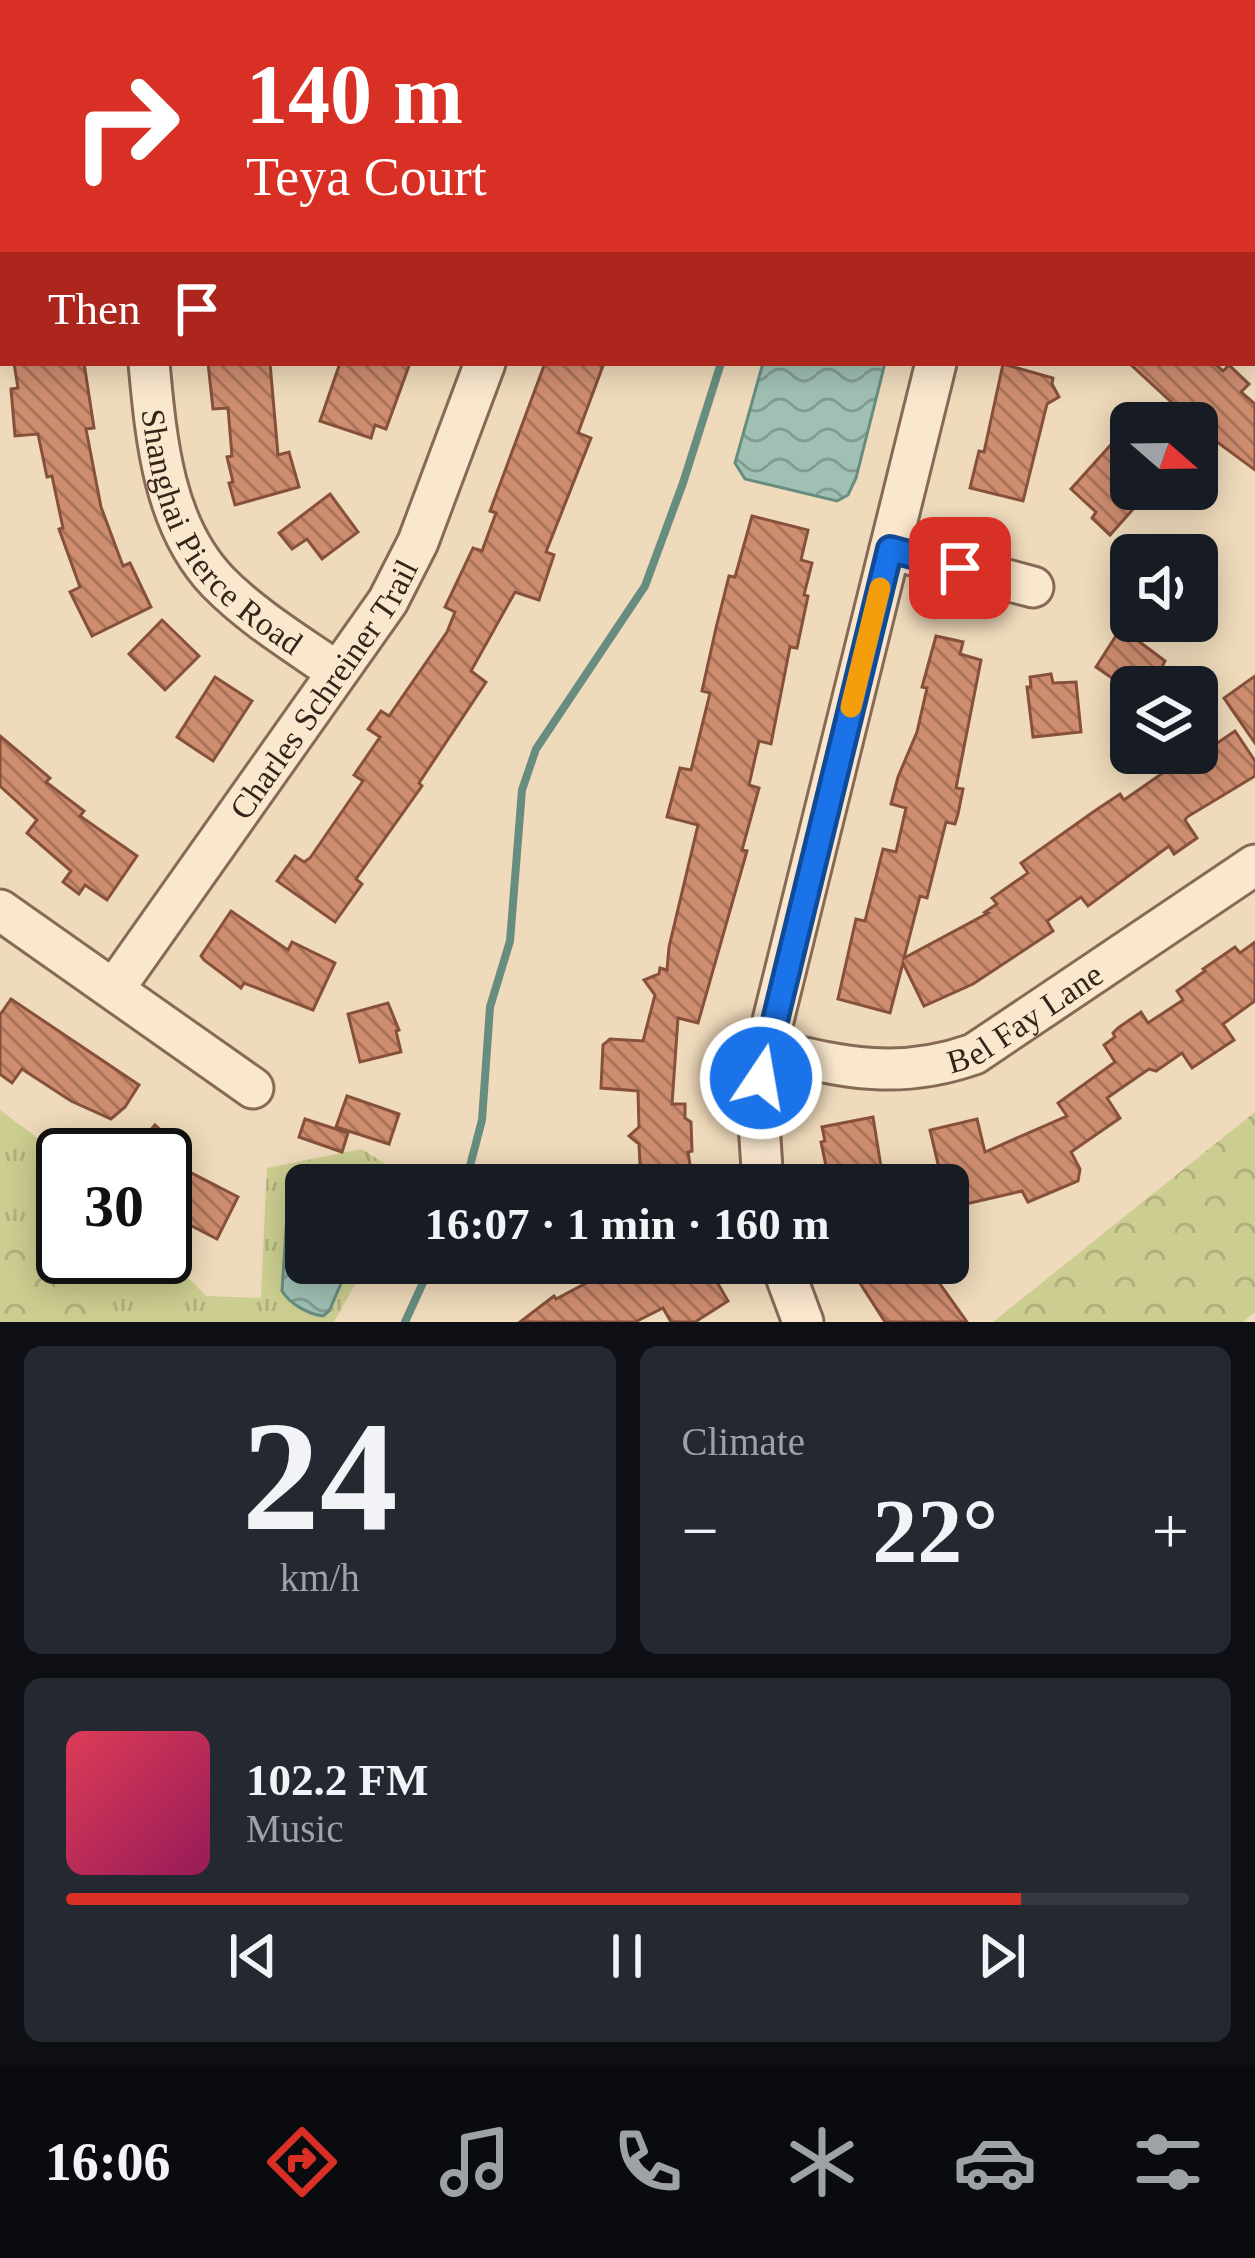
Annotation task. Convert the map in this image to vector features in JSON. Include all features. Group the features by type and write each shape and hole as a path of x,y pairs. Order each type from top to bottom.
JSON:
{"street":[{"name":"Shanghai Pierce Road","path":"149,366 168,492 193,546 218,582 337,672"},
{"name":"Charles Schreiner Trail","path":"114,989 404,571 483,366"},
{"path":"762,1164 758,1107 766,1049 935,366"},
{"path":"890,549 1033,586"},
{"name":"Bel Fay Lane","path":"766,1049 894,1072 942,1065 974,1054 1255,865"},
{"path":"0,910 253,1088"},
{"path":"789,1284 803,1322"}],"green space":[{"path":"0,1110 36,1137 36,1253 0,1213"},
{"path":"1255,1112 1255,1312 1243,1322 993,1322"},
{"path":"362,1149 385,1164 287,1164"},
{"path":"285,1164 285,1284 355,1284 334,1322 98,1322 64,1284 192,1282 206,1296 261,1298 267,1168"},
{"path":"0,1213 36,1253 36,1284 64,1284 98,1322 0,1322"}],"water":[{"path":"762,366 884,366 848,495 837,501 745,479 735,463"},
{"path":"285,1244 285,1284 341,1284 323,1316 300,1308 282,1291"}],"building":[{"path":"14,366 84,366 94,428 86,429 101,507 123,566 130,563 151,607 92,636 70,592 80,587 59,529 63,528 52,476 47,477 38,434 15,436 11,389 18,388"},
{"path":"208,366 270,366 278,455 289,452 299,487 235,505 227,457 232,456 228,408 213,409"},
{"path":"339,366 409,366 386,429 375,425 371,438 320,421"},
{"path":"544,366 603,366 578,433 591,438 546,552 554,555 539,600 515,592 471,671 486,682 419,783 422,786 356,879 362,884 335,922 277,881 295,856 304,862 310,858 363,781 354,775 380,737 368,729 381,711 389,716 447,632 455,612 445,607 473,548 482,551 496,513 490,511"},
{"path":"1003,366 1053,378 1059,397 1047,404 1023,501 970,488 979,451 984,452"},
{"path":"1132,366 1217,366 1223,371 1230,366 1249,384 1241,392 1255,404 1255,470 1218,443 1218,402 1171,402"},
{"path":"1110,446 1110,510 1132,510 1110,535 1092,518 1096,512 1071,489"},
{"path":"330,494 358,532 322,559 307,539 292,549 279,533"},
{"path":"752,516 808,530 801,560 812,563 804,595 808,596 797,648 790,647 771,744 759,741 749,785 759,788 742,850 747,851 698,1023 678,1018 672,1104 685,1104 685,1118 691,1122 690,1164 640,1164 639,1144 629,1136 639,1127 638,1091 601,1088 603,1045 610,1039 643,1041 655,995 644,980 659,974 660,968 667,970 698,825 667,817 680,768 691,770 710,693 702,691 716,628 729,576 735,577"},
{"path":"162,620 199,656 165,690 129,654"},
{"path":"936,636 963,642 960,654 981,660 956,788 963,789 958,814 955,824 946,822 927,898 920,896 904,958 988,913 997,904 992,898 1028,873 1021,863 1120,794 1124,800 1161,774 1218,774 1218,742 1235,731 1255,761 1255,776 1187,817 1197,838 1174,854 1169,846 1088,906 1081,897 1047,921 1053,931 973,984 924,1006 903,963 890,1013 838,999 856,919 865,921 883,849 896,852 906,808 891,804 917,732 927,688 922,687"},
{"path":"1112,642 1140,642 1165,661 1162,666 1110,666 1110,677 1096,667"},
{"path":"1051,674 1053,683 1076,682 1081,732 1033,737 1027,687 1031,687 1030,677"},
{"path":"1255,676 1255,743 1224,698"},
{"path":"215,677 252,701 213,761 177,737"},
{"path":"0,736 50,778 46,782 84,811 80,816 137,856 107,900 85,885 79,894 63,882 71,871 27,833 37,820 0,786"},
{"path":"231,911 288,950 292,942 335,963 313,1010 244,983 241,988 204,960 201,956"},
{"path":"1255,942 1255,1001 1223,1024 1234,1040 1192,1068 1182,1053 1107,1098 1120,1118 1071,1152 1080,1169 1078,1181 1028,1202 1022,1191 969,1203 969,1164 938,1164 930,1130 977,1119 985,1152 1067,1116 1058,1103 1115,1062 1104,1045 1118,1028 1141,1012 1148,1023 1183,1000 1177,991 1203,969 1235,947 1240,953"},
{"path":"11,999 139,1085 125,1107 111,1119 71,1101 22,1069 12,1083 0,1074 0,1015"},
{"path":"388,1003 399,1030 401,1052 360,1062 348,1014"},
{"path":"347,1096 399,1114 389,1144 336,1127"},
{"path":"873,1117 881,1164 826,1164 822,1127"},
{"path":"305,1119 348,1133 342,1152 299,1137"},
{"path":"192,1173 238,1197 217,1239 192,1226"},
{"path":"584,1284 718,1284 728,1301 695,1322 671,1322 663,1308 635,1322 520,1322 554,1296"},
{"path":"861,1284 940,1284 967,1322 885,1322"}],"waterway":[{"path":"470,1164 482,1120 490,1007 510,941 522,790 536,749 645,586 720,366"},
{"path":"405,1322 422,1284"}],"slow traffic":[{"path":"851,707 880,588"}],"route":[{"path":"761,1078 890,549 960,568"}]}
